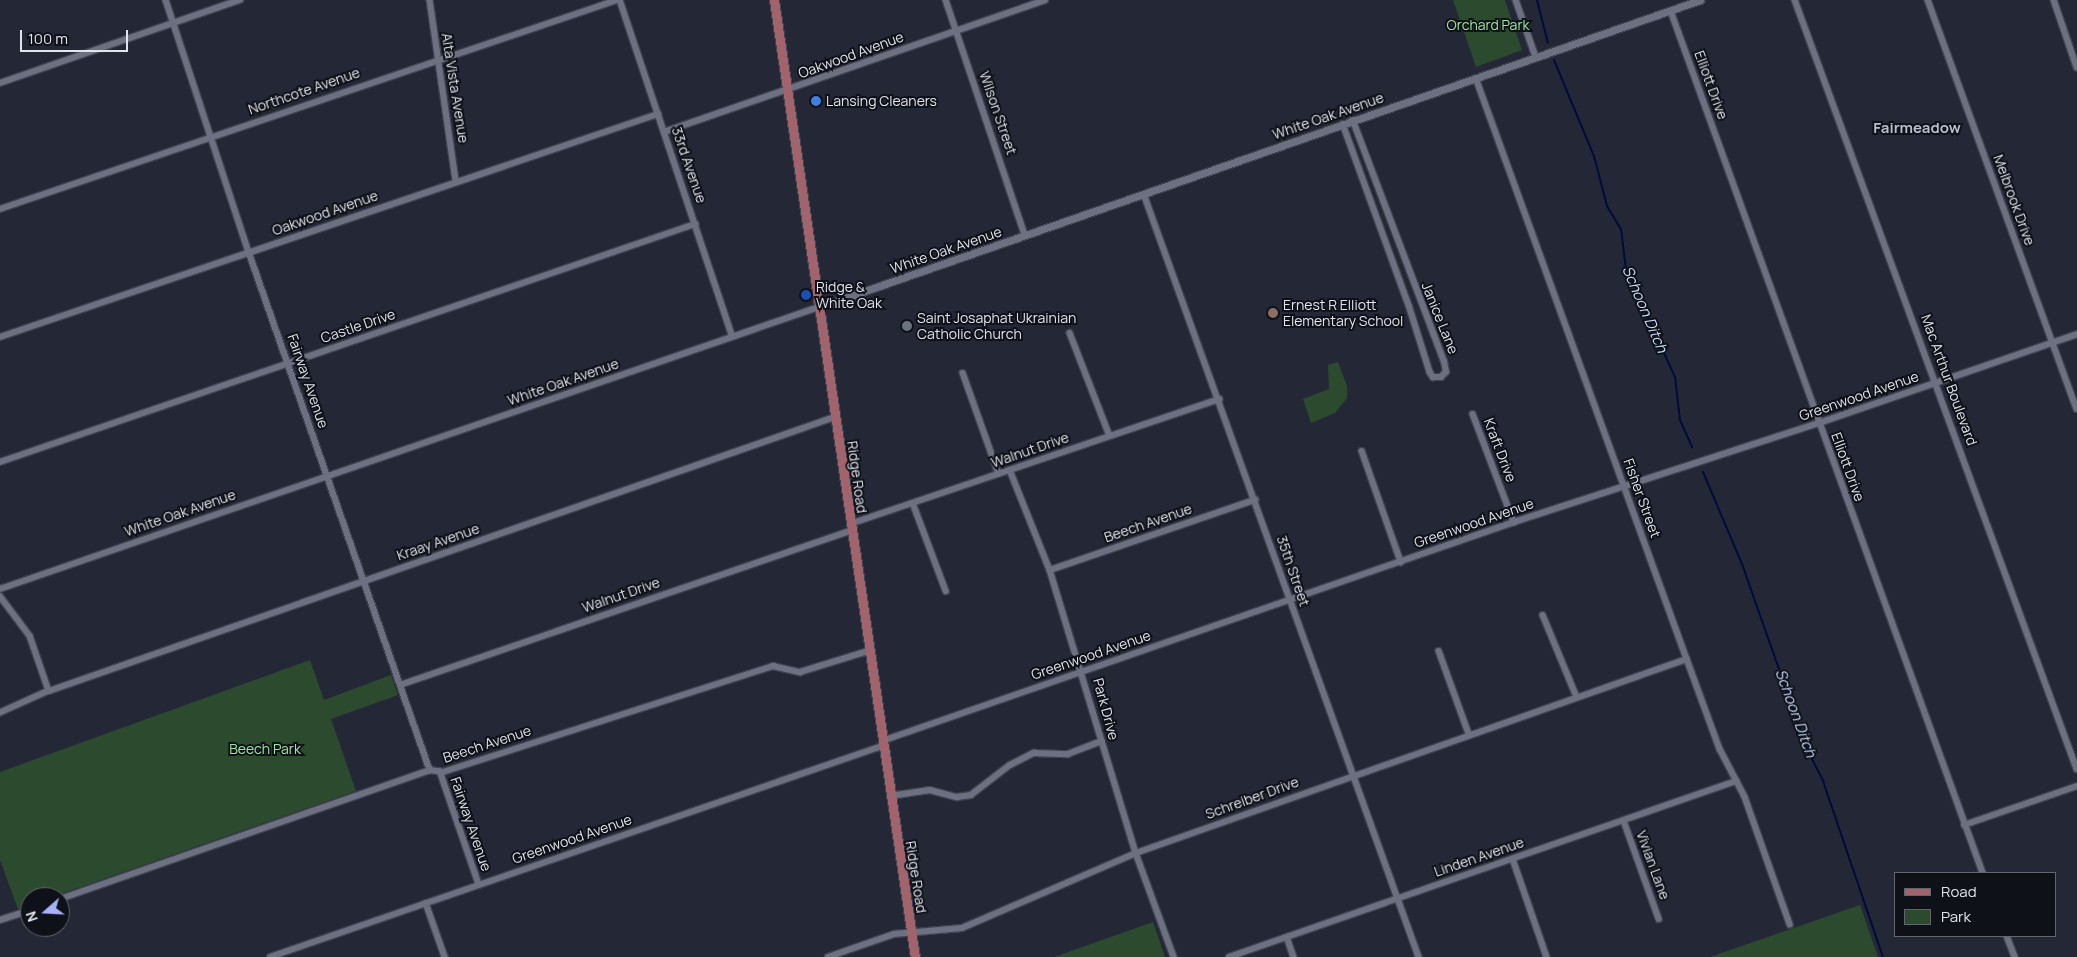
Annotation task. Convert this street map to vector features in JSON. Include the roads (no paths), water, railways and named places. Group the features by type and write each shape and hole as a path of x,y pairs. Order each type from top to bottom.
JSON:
{"main road":[{"name":"Ridge Road","path":"774,0 868,652 915,957"}],"street":[{"name":"Fairway Avenue","path":"166,0 249,252 430,770"},
{"path":"0,83 240,0"},
{"name":"Alta Vista Avenue","path":"430,0 456,180"},
{"name":"Northcote Avenue","path":"0,209 438,59 619,0"},
{"name":"33rd Avenue","path":"619,0 733,337"},
{"name":"Wilson Street","path":"946,0 1025,235"},
{"name":"Oakwood Avenue","path":"664,132 787,92 1045,0"},
{"path":"1516,0 1536,57"},
{"name":"White Oak Avenue","path":"0,589 733,337 1700,0"},
{"name":"Mac Arthur Boulevard","path":"1795,0 1938,383 2077,769"},
{"name":"Melbrook Drive","path":"1928,0 2077,409"},
{"path":"2056,1 2077,67"},
{"name":"Elliott Drive","path":"1671,11 1983,872"},
{"name":"Fisher Street","path":"1476,78 1720,749 1736,781 1790,924"},
{"name":"Oakwood Avenue","path":"0,337 456,180 658,114"},
{"name":"Janice Lane","path":"1343,124 1409,305 1430,372 1433,377 1441,377 1446,372 1444,362 1353,121"},
{"name":"35th Street","path":"1144,194 1419,957"},
{"name":"Castle Drive","path":"0,462 695,224"},
{"path":"1070,333 1110,436"},
{"name":"Greenwood Avenue","path":"270,957 882,744 1289,599 1625,485 1819,424 2077,334"},
{"path":"963,373 999,474"},
{"name":"Walnut Drive","path":"400,685 850,527 913,503 1219,399"},
{"name":"Kraft Drive","path":"1473,414 1514,522"},
{"name":"Kraay Avenue","path":"0,712 49,691 835,418"},
{"path":"1362,451 1401,562"},
{"name":"Park Drive","path":"1010,470 1050,570 1083,671 1136,852 1174,957"},
{"name":"Beech Avenue","path":"1050,570 1255,500"},
{"path":"913,503 946,591"},
{"path":"0,596 30,636 49,691"},
{"path":"1543,616 1576,697"},
{"path":"1439,651 1469,734"},
{"name":"Beech Avenue","path":"70,896 430,770 440,771 605,722 773,666 800,672 868,652"},
{"name":"Schreiber Drive","path":"828,957 911,930 962,928 1136,852 1687,659"},
{"path":"890,796 930,790 957,797 971,796 1010,765 1034,753 1068,754 1102,741"},
{"name":"Fairway Avenue","path":"440,771 479,884"},
{"name":"Linden Avenue","path":"1229,957 1736,781"},
{"path":"1964,825 2077,786"},
{"name":"Vivian Lane","path":"1624,821 1659,919"},
{"path":"1513,859 1548,957"},
{"path":"426,903 445,957"},
{"path":"0,920 20,913"},
{"path":"1287,937 1294,957"},
{"path":"2007,937 2015,957"}],"waterway":[{"name":"Schoon Ditch","path":"1537,0 1548,43"},
{"name":"Schoon Ditch","path":"1554,60 1594,156 1607,206 1621,229 1626,269 1641,297 1649,320 1675,377 1680,420 1692,447"},
{"name":"Schoon Ditch","path":"1703,472 1742,564 1808,751 1823,781 1883,957"}],"place":[{"name":"Lansing Cleaners","path":"816,101"},
{"name":"Ridge & White Oak","path":"806,295"},
{"name":"Ernest R Elliott Elementary School","path":"1273,313"},
{"name":"Saint Josaphat Ukrainian Catholic Church","path":"907,326"}],"district":[{"name":"Fairmeadow","path":"1917,128"}],"park label":[{"name":"Orchard Park","path":"1488,25"},
{"name":"Beech Park","path":"265,749"}]}
